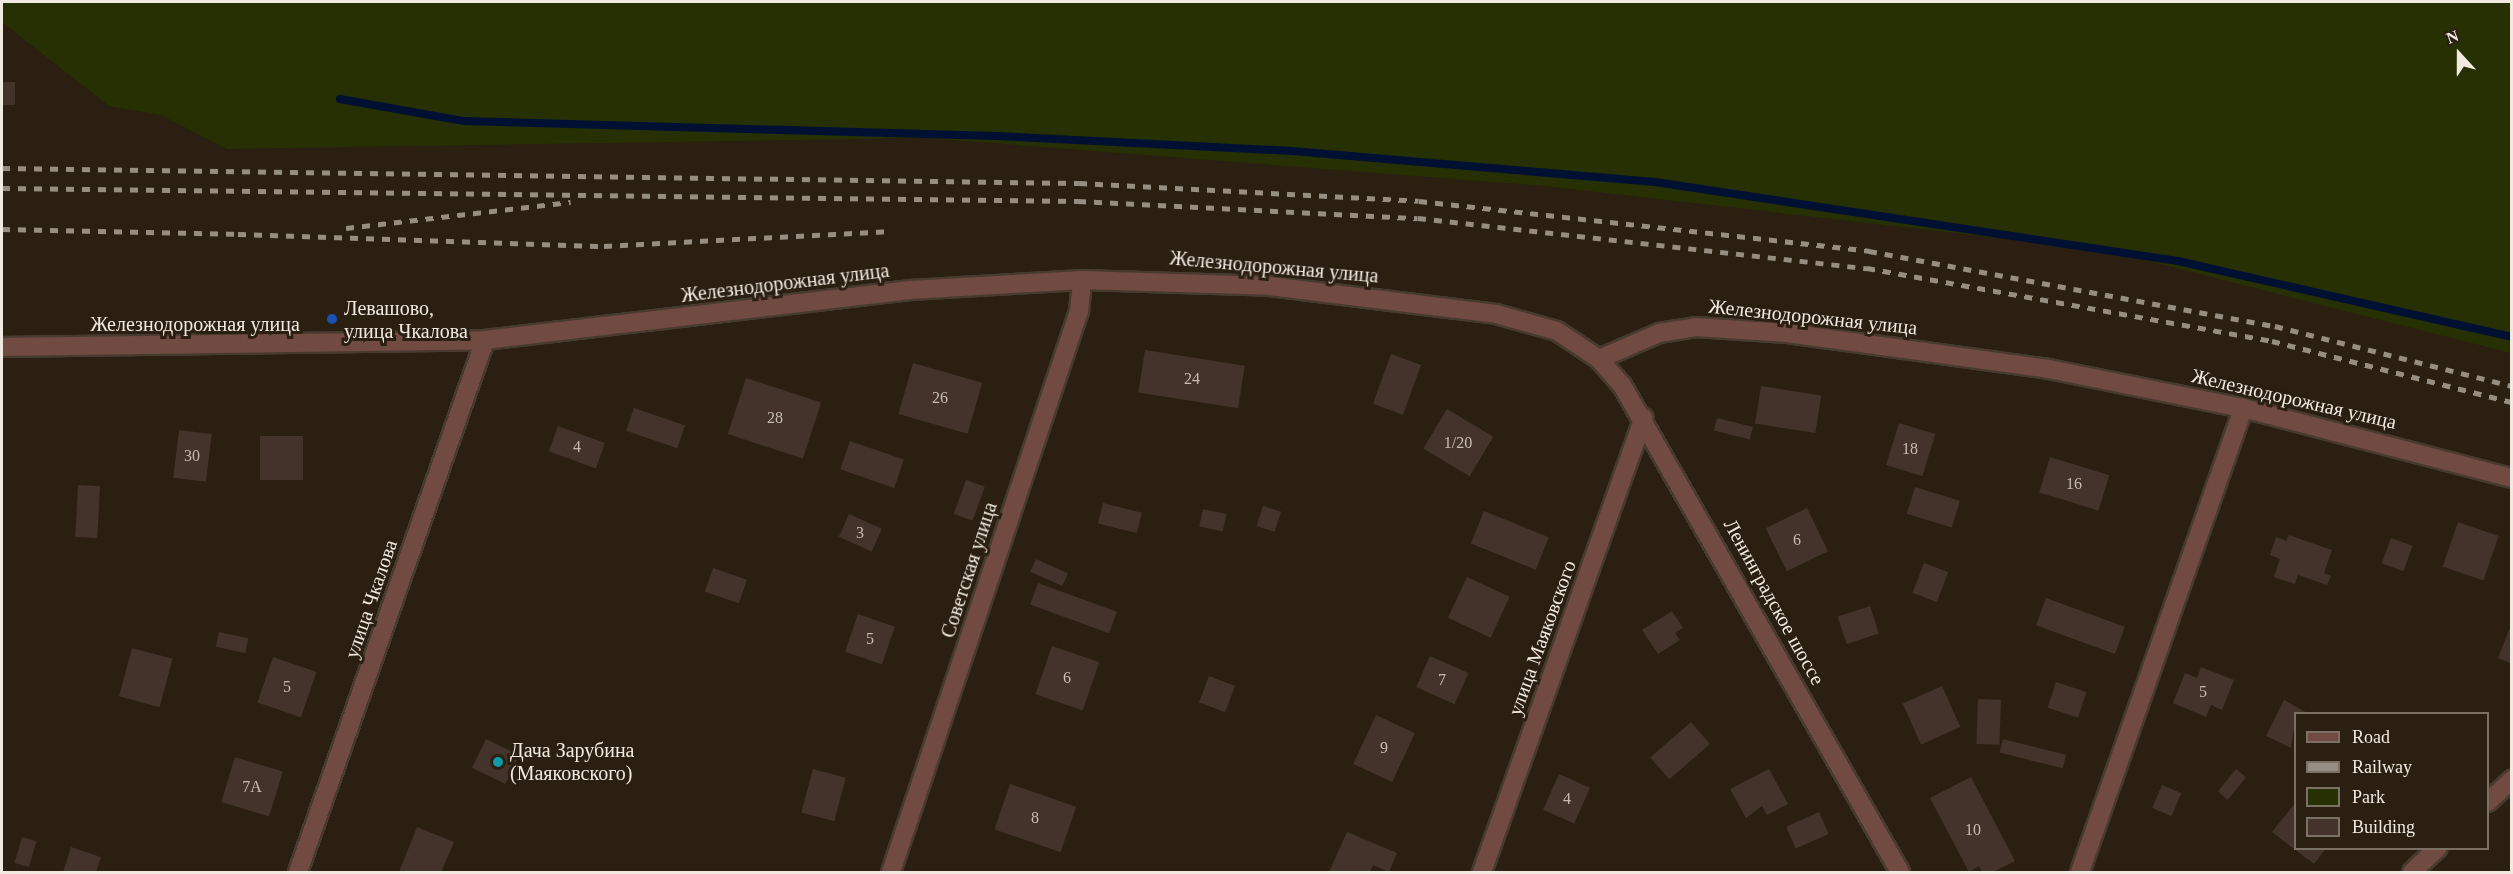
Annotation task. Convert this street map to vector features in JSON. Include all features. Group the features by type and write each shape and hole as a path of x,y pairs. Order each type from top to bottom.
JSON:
{"street":[{"name":"Железнодорожная улица","path":"2,347 486,340 910,290 1082,280 1269,286 1496,314 1557,332 1599,359 1659,333 1695,327 1787,333 2049,369 2243,408 2511,478"},
{"name":"Советская улица","path":"891,873 1079,311 1082,280"},
{"name":"улица Чкалова","path":"298,873 486,340"},
{"name":"Ленинградское шоссе","path":"1599,359 1644,418 1900,873"},
{"path":"2080,873 2243,408"},
{"name":"улица Маяковского","path":"1482,873 1644,418"},
{"path":"2489,800 2511,780"},
{"path":"2412,873 2437,850"}],"green space":[{"path":"2,2 2511,2 2511,353 2105,250 1545,186 927,138 227,149 161,115 109,106 2,22"}],"building":[{"path":"2,82 15,82 15,105 2,105"},
{"path":"1145,350 1245,366 1238,408 1138,392"},
{"path":"1391,354 1421,365 1403,415 1373,404"},
{"path":"913,363 982,383 968,434 898,414"},
{"path":"746,378 821,402 803,459 728,434"},
{"path":"1761,386 1821,396 1815,433 1755,424"},
{"path":"634,408 685,426 677,448 626,431"},
{"path":"1447,409 1493,437 1470,476 1423,448"},
{"path":"1717,418 1753,427 1750,440 1714,431"},
{"path":"1899,423 1935,434 1922,476 1886,465"},
{"path":"558,426 605,443 596,468 549,451"},
{"path":"179,430 212,434 206,482 173,478"},
{"path":"260,436 303,436 303,480 260,480"},
{"path":"850,441 904,460 894,488 840,469"},
{"path":"2050,457 2109,475 2098,511 2039,492"},
{"path":"966,480 985,487 972,521 954,514"},
{"path":"78,485 100,486 97,538 75,537"},
{"path":"1915,487 1960,501 1952,528 1907,514"},
{"path":"1103,503 1142,513 1137,533 1098,523"},
{"path":"1263,506 1281,512 1275,532 1257,526"},
{"path":"1807,508 1828,551 1787,571 1766,528"},
{"path":"1203,509 1226,514 1223,532 1199,527"},
{"path":"1484,511 1549,537 1536,570 1471,543"},
{"path":"849,514 882,529 872,551 839,537"},
{"path":"2458,522 2499,536 2483,580 2443,566"},
{"path":"2289,535 2332,550 2324,573 2331,576 2327,585 2298,575 2295,584 2274,577 2280,559 2270,555 2276,537 2286,541"},
{"path":"2391,538 2413,546 2403,571 2382,563"},
{"path":"1036,559 1068,573 1062,586 1030,572"},
{"path":"1924,563 1948,572 1937,602 1913,593"},
{"path":"713,568 747,580 739,603 705,592"},
{"path":"1467,577 1510,597 1491,638 1448,618"},
{"path":"1038,583 1117,612 1109,633 1030,605"},
{"path":"2046,598 2125,627 2115,654 2036,625"},
{"path":"1870,606 1879,634 1847,644 1838,617"},
{"path":"1672,611 1683,628 1675,633 1680,640 1658,654 1642,630"},
{"path":"858,614 895,627 882,665 845,652"},
{"path":"2512,625 2512,664 2498,658"},
{"path":"219,632 248,638 245,653 216,647"},
{"path":"1052,646 1099,662 1083,710 1035,694"},
{"path":"132,648 173,659 160,707 119,696"},
{"path":"1430,656 1468,673 1455,704 1416,687"},
{"path":"273,657 316,672 301,717 257,702"},
{"path":"2201,667 2234,680 2222,710 2211,705 2206,717 2173,703 2185,673 2197,678"},
{"path":"1209,676 1235,686 1225,712 1199,702"},
{"path":"2056,682 2086,692 2078,718 2048,708"},
{"path":"1942,686 1960,727 1921,745 1903,703"},
{"path":"1978,699 2001,700 1999,745 1976,744"},
{"path":"2284,700 2305,712 2294,712 2291,748 2266,736"},
{"path":"1376,715 1415,733 1392,782 1353,764"},
{"path":"1691,722 1710,744 1669,779 1650,757"},
{"path":"486,739 519,755 505,784 472,768"},
{"path":"2003,739 2066,755 2063,768 2000,753"},
{"path":"235,757 283,772 269,817 221,802"},
{"path":"813,769 846,778 834,821 801,812"},
{"path":"1769,769 1788,804 1767,815 1762,806 1746,818 1730,789"},
{"path":"2236,769 2246,777 2228,800 2218,792"},
{"path":"1559,774 1590,788 1574,823 1543,810"},
{"path":"1971,777 2015,861 1993,872 1982,872 1979,866 1969,872 1930,798"},
{"path":"1010,784 1076,807 1061,852 994,829"},
{"path":"2162,785 2181,793 2172,816 2152,808"},
{"path":"2294,804 2294,849 2272,832"},
{"path":"1819,812 1829,834 1796,849 1786,827"},
{"path":"417,827 454,842 441,872 399,872"},
{"path":"1347,832 1397,853 1389,872 1373,865 1370,872 1329,872"},
{"path":"22,837 36,841 29,867 15,863"},
{"path":"71,847 101,857 96,872 63,872"},
{"path":"2296,850 2324,850 2314,864"}],"waterway":[{"path":"340,99 464,121 997,136 1292,151 1655,182 2178,261 2512,337"}],"railway":[{"path":"2,168 1079,183 1419,201 1869,251 2275,326 2512,386"},
{"path":"2,188 1078,201 1418,218 1867,268 2272,341 2512,402"},
{"path":"346,228 570,202"},
{"path":"2,229 244,234"},
{"path":"238,234 604,246 888,231"}],"place":[{"name":"Левашово, улица Чкалова","path":"332,319"},
{"name":"Дача Зарубина (Маяковского)","path":"498,762"}]}
